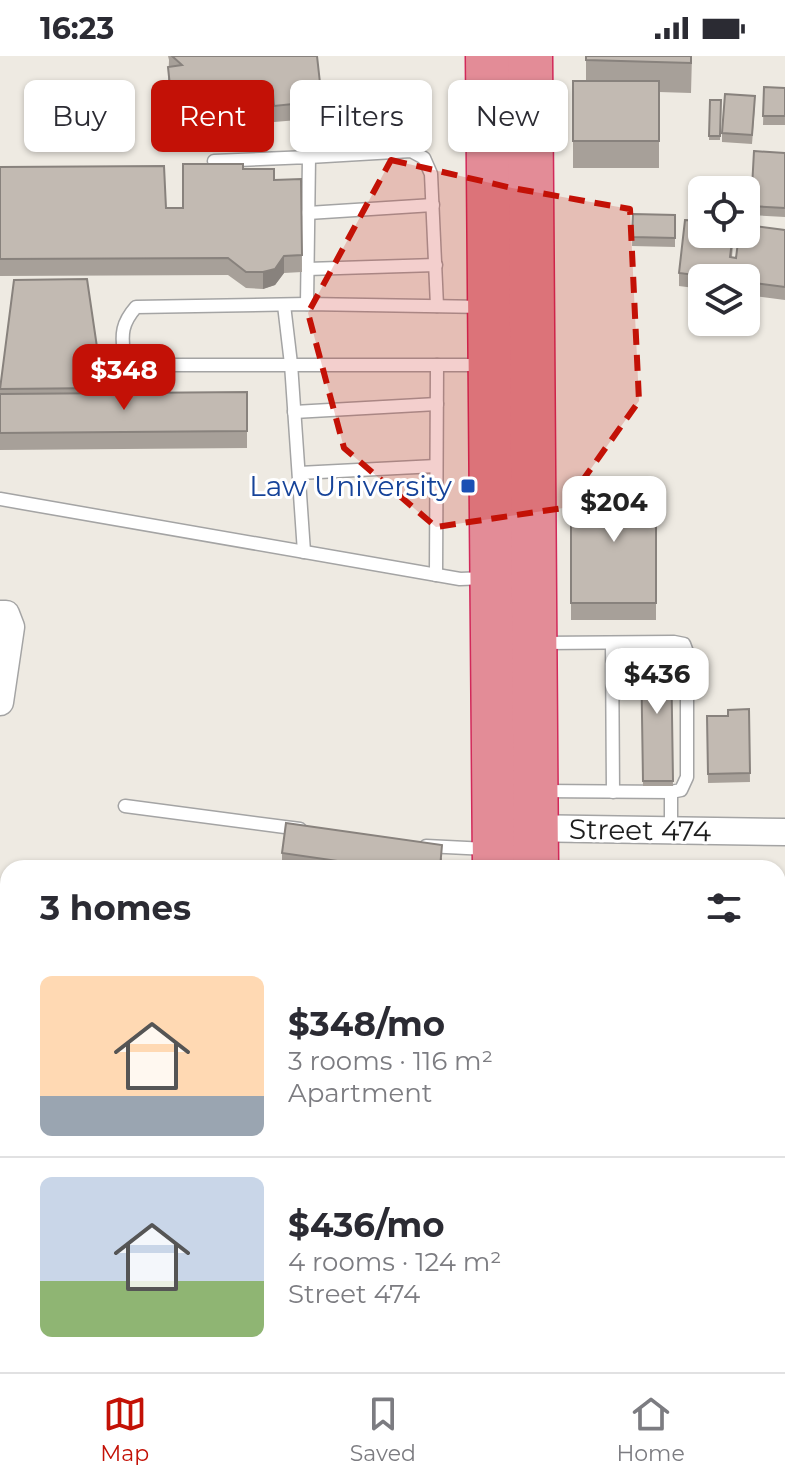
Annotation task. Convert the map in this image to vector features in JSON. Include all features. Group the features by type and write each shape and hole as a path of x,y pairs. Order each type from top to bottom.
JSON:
{"highway":[{"path":"488,56 511,307 512,365 535,643 518,843"},
{"path":"511,307 530,56"},
{"path":"512,365 492,578 518,843"}],"street":[{"path":"0,614 6,614 11,627 0,702"},
{"name":"Street 474","path":"518,843 671,831 785,832"}],"lane":[{"path":"214,161 411,151 424,158 431,174 437,306"},
{"path":"307,304 309,157"},
{"path":"308,213 433,205"},
{"path":"307,269 436,265"},
{"path":"511,307 307,304 136,307 125,319 121,337 124,354 138,365 512,365"},
{"path":"284,305 304,552"},
{"path":"436,575 437,365"},
{"path":"294,412 437,404"},
{"path":"299,473 436,466"},
{"path":"0,499 460,579 492,578"},
{"path":"414,844 518,843 613,792 681,790 687,777 687,652 684,644 535,643"},
{"path":"612,643 613,792"},
{"path":"671,792 671,831"},
{"path":"125,806 313,831"}],"highlighted area":[{"path":"391,160 512,188 630,209 639,401 563,508 436,527 344,448 308,313"}],"building":[{"path":"172,56 317,56 320,80 290,80 290,104 274,106 274,80 169,80 168,67 182,65"},
{"path":"586,56 691,56 691,63 586,60"},
{"path":"573,81 659,81 659,141 573,141"},
{"path":"764,87 785,88 785,116 763,116"},
{"path":"725,94 755,96 752,135 722,133"},
{"path":"710,100 721,100 720,136 709,136"},
{"path":"754,151 785,153 785,208 760,207 760,176 753,176"},
{"path":"183,164 243,164 243,169 274,169 274,180 301,179 302,255 284,256 275,269 263,272 246,272 228,258 0,259 0,167 164,166 166,208 183,208"},
{"path":"633,214 675,215 675,238 632,237"},
{"path":"685,220 688,220 688,248 731,248 730,257 736,258 737,248 760,248 760,227 785,230 785,287 760,284 760,264 688,264 688,274 679,273"},
{"path":"87,279 103,388 0,389 14,280"},
{"path":"247,392 247,431 0,433 0,394"},
{"path":"571,486 656,486 656,603 571,603"},
{"path":"671,650 673,781 643,781 641,651"},
{"path":"749,709 750,773 708,774 707,716 728,716 728,710"},
{"path":"286,823 442,845 441,860 331,860 282,853"}],"place":[{"name":"Law University","path":"468,486"}]}
